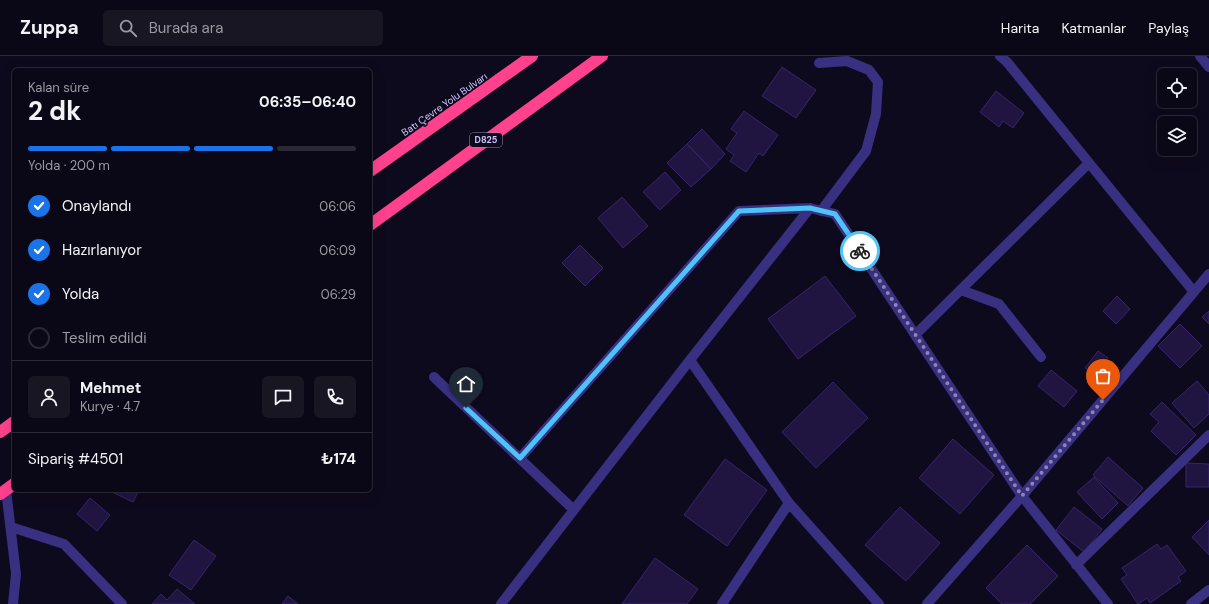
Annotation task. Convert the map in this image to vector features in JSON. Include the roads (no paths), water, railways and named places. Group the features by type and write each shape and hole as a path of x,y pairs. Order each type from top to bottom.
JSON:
{"highway":[{"name":"Batı Çevre Yolu Bulvarı","path":"372,170 532,56"},
{"name":"D825","path":"372,224 602,56"},
{"path":"0,432 12,423"}],"street":[{"path":"1200,56 1209,67"},
{"path":"1007,58 1089,163 1194,292"},
{"path":"818,63 847,61 870,70 878,82 876,114 866,151 821,211"},
{"path":"915,335 1089,163"},
{"path":"501,604 810,208"},
{"path":"520,458 739,211 810,208 835,214 1022,496 1108,604"},
{"path":"927,604 1022,496 1209,274"},
{"path":"961,290 999,304 1041,357"},
{"path":"690,360 789,503 879,604"},
{"path":"434,378 574,510"},
{"path":"1076,565 1209,435"},
{"path":"7,489 16,574 13,604"},
{"path":"722,604 789,503"},
{"path":"11,527 64,544 122,604"},
{"path":"1191,604 1209,590"}]}
